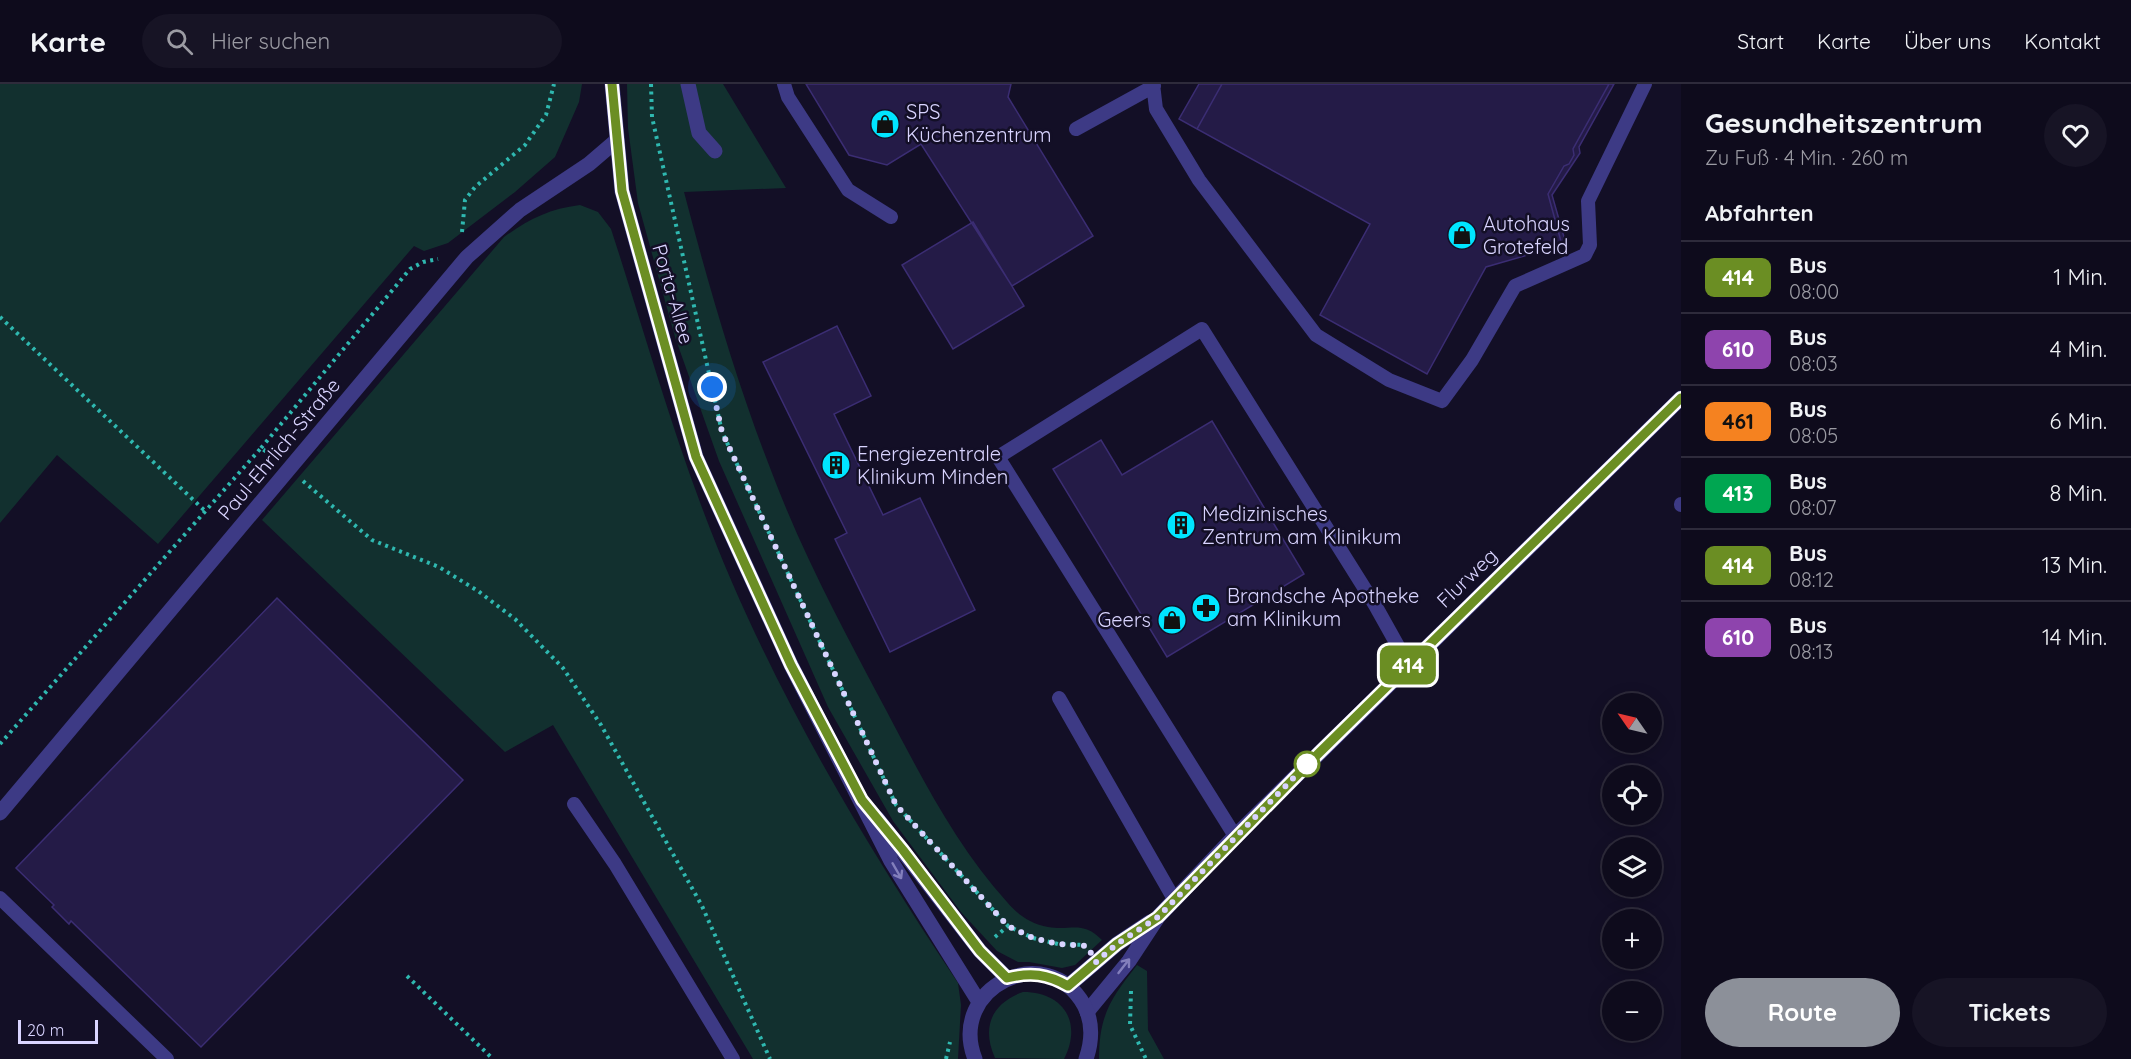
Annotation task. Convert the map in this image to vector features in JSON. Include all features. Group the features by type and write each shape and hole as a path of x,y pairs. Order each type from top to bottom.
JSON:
{"street":[{"name":"Porta-Allee","path":"612,84 622,191 696,457 791,665 862,800 891,861 979,1002"},
{"path":"688,84 699,133 715,151"},
{"name":"Paul-Ehrlich-Straße","path":"0,813 290,470 466,256 520,210 589,164 616,140"},
{"name":"Flurweg","path":"1087,1012 1174,899 1408,664 1681,398"},
{"name":"Porta-Allee","path":"862,800 980,951 1007,978"},
{"name":"Flurweg","path":"1068,986 1117,944 1158,917"},
{"path":"975,1059 970,1033 972,1017 979,1002 991,988 1007,978 1023,974 1039,974 1068,986 1080,998 1087,1012 1091,1030 1090,1048 1086,1059"}],"lane":[{"path":"784,84 788,97 848,190 891,217"},
{"path":"1076,129 1153,85 1156,109 1199,180 1316,335 1389,380 1442,401 1472,360 1515,286 1585,255 1590,245 1588,201 1645,84"},
{"path":"1235,836 998,457 1202,329 1375,605 1408,664"},
{"path":"1059,698 1174,899"},
{"path":"574,804 615,864 733,1059"},
{"path":"0,898 167,1059"}],"path":[{"path":"0,744 261,448 410,269 423,262 439,259 464,230 465,200 475,187 525,145 546,115 554,84"},
{"path":"651,84 652,117 722,432 896,805 1008,926 1033,938 1058,944 1087,946 1096,962"},
{"path":"452,244 466,256"},
{"path":"0,317 204,510"},
{"path":"261,448 372,540 439,567 478,591 515,619 562,668 601,725 702,906 770,1059"},
{"path":"407,976 493,1059"},
{"path":"1114,979 1131,991 1130,1024 1146,1059"}],"green space":[{"path":"0,84 582,84 579,102 555,157 515,192 448,243 424,251 414,246 158,544 57,455 0,523"},
{"path":"627,84 723,84 786,188 684,192 724,334 759,438 797,534 840,623 926,785 972,858 1007,902 1025,918 1048,927 1082,928 1102,940 1075,965 1062,968 1018,962 997,951 961,912 893,821 828,707 719,461 675,337 638,203 628,128"},
{"path":"580,205 598,212 611,229 665,402 701,505 754,630 816,752 849,811 958,983 961,1005 958,1059 753,1059 553,725 505,752 262,520 504,237 540,216"},
{"path":"1137,965 1147,971 1148,1030 1164,1059 1099,1059 1101,1030 1108,1008"},
{"path":"1023,992 1049,997 1059,1003 1066,1012 1071,1033 1064,1059 995,1058 989,1036 992,1018 1004,1003"}],"building":[{"path":"806,84 1011,84 1008,97 1093,236 1012,286 921,144 887,165 849,155"},
{"path":"1199,84 1222,84 1197,129 1179,119"},
{"name":"Autohaus Grotefeld","path":"1222,84 1609,84 1573,149 1574,155 1569,164 1564,166 1548,194 1562,245 1486,267 1427,374 1320,315 1370,224 1197,129"},
{"path":"1609,84 1614,84 1579,147 1580,153 1552,195 1566,244 1562,245 1548,194 1564,166 1569,164 1574,155 1573,149"},
{"path":"973,222 1024,306 953,349 902,265"},
{"name":"Energiezentrale Klinikum Minden","path":"837,326 871,396 834,414 883,515 920,498 975,610 890,652 835,539 847,533 763,362"},
{"name":"Medizinisches Zentrum am Klinikum","path":"1212,421 1304,574 1167,657 1053,469 1101,440 1122,475"},
{"path":"277,598 463,780 201,1047 71,921 69,924 52,907 54,905 16,868"}],"bus line":[{"name":"414","path":"612,84 622,191 696,457 791,665 862,800 980,951 1007,978 1023,974 1039,974 1054,978 1068,986 1117,944 1158,917 1235,836 1408,664 1681,398"}],"place":[{"name":"SPS Küchenzentrum","path":"885,124"},
{"name":"Autohaus Grotefeld","path":"1462,235"},
{"name":"Energiezentrale Klinikum Minden","path":"836,465"},
{"name":"Medizinisches Zentrum am Klinikum","path":"1181,525"},
{"name":"Brandsche Apotheke am Klinikum","path":"1206,608"},
{"name":"Geers","path":"1172,620"}],"route":[{"path":"712,387 722,432 896,805 1008,926 1033,938 1058,944 1087,946 1096,962 1117,944 1158,917 1307,764"}]}
